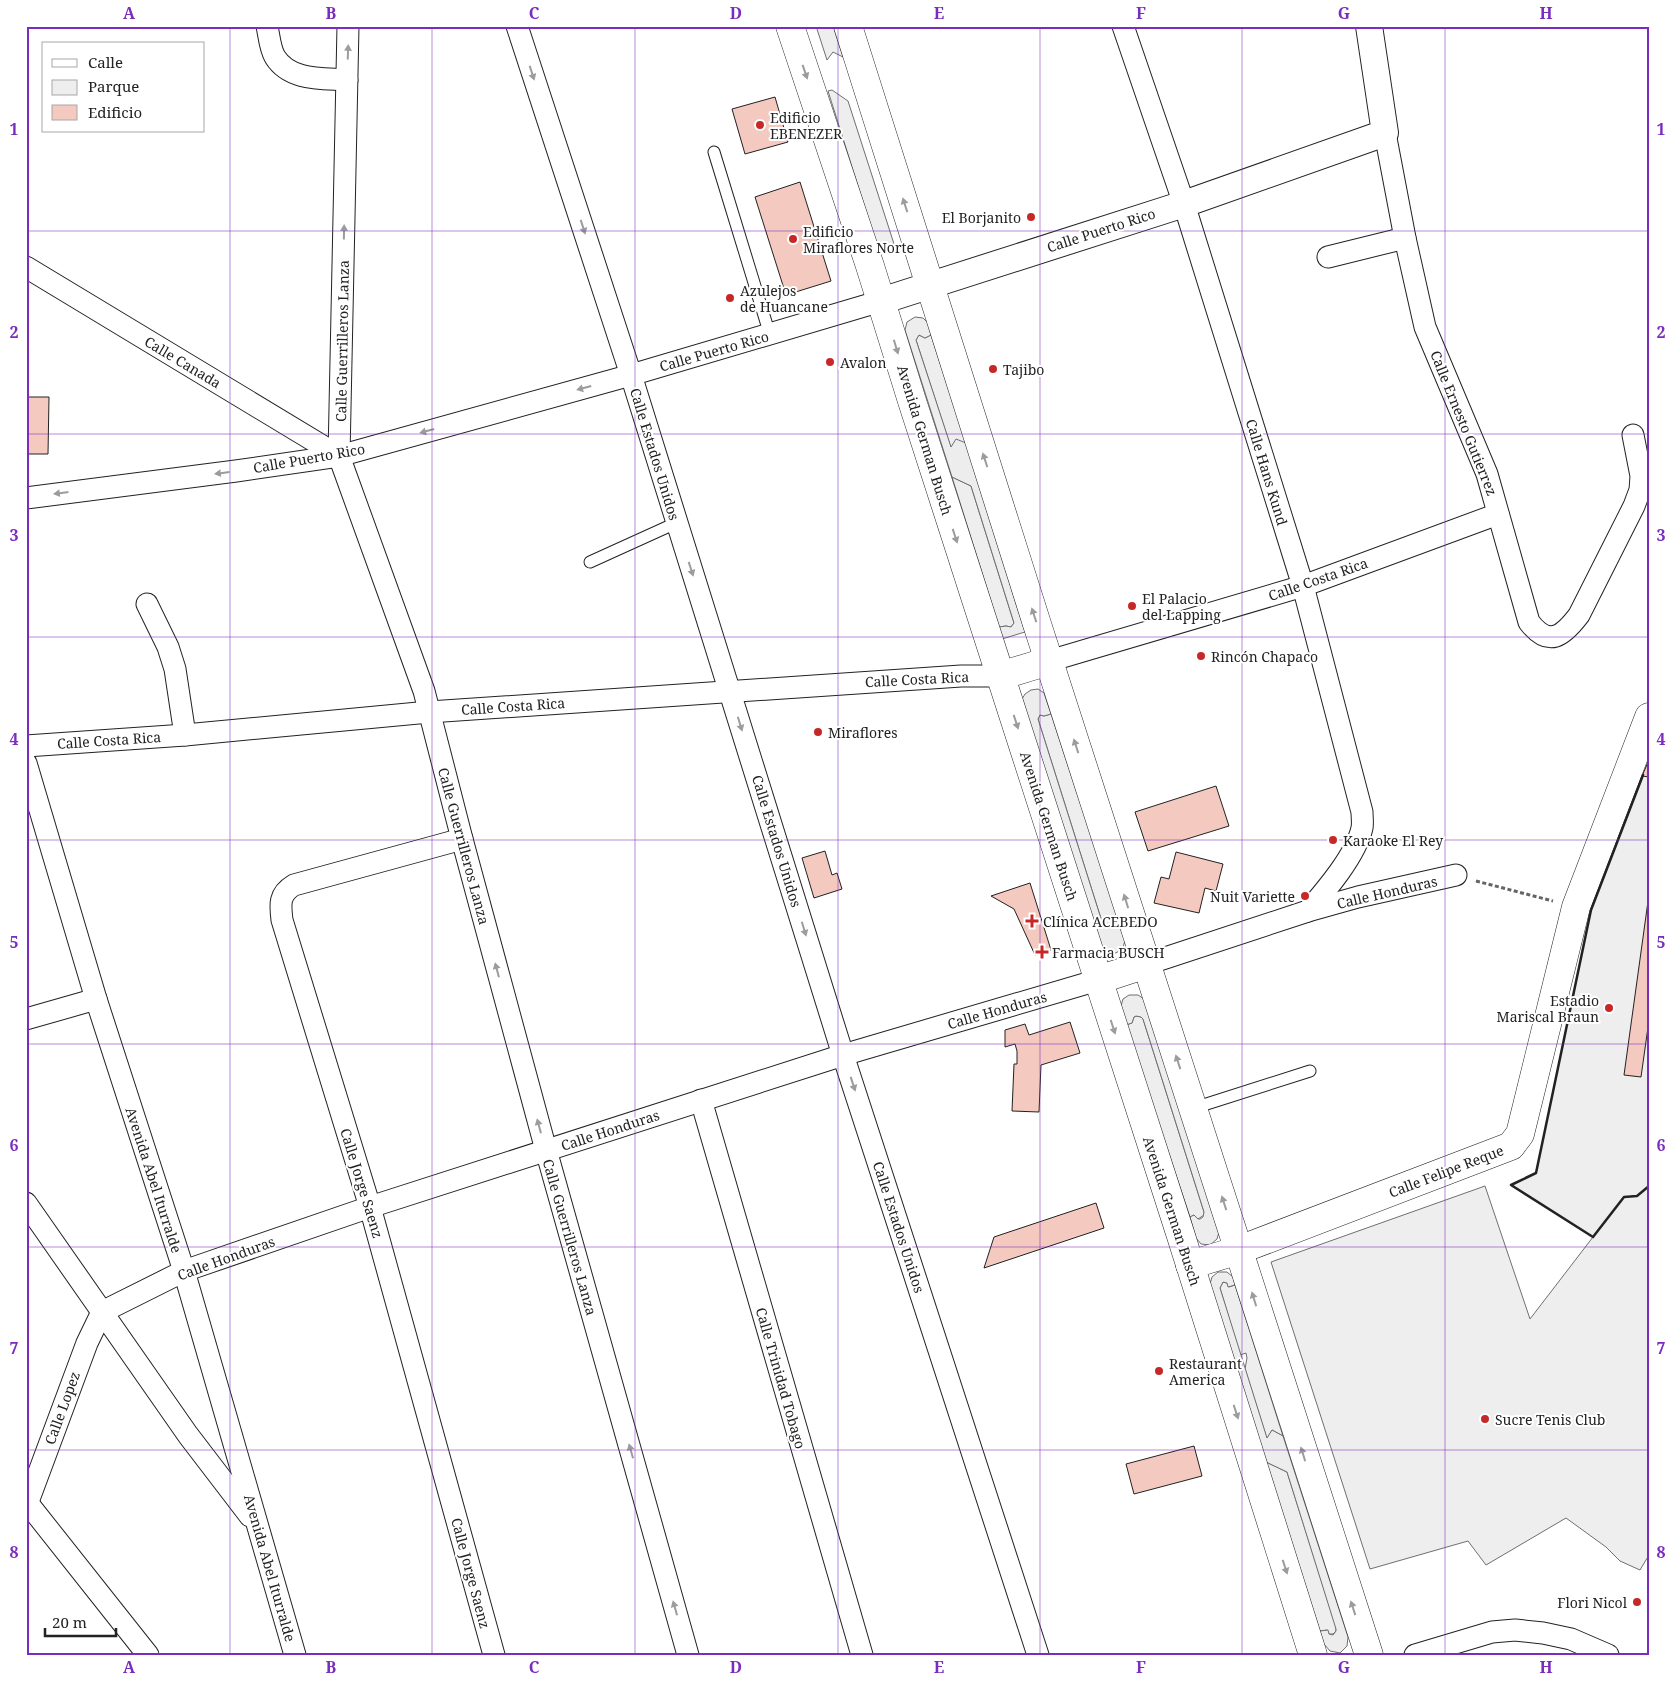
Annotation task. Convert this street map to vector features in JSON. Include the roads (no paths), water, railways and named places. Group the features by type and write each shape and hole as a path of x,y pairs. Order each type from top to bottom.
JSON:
{"main road":[{"name":"Avenida German Busch","path":"790,26 881,301 1313,1655"},
{"path":"848,26 1049,661 1369,1655"},
{"path":"1000,676 1049,661"},
{"name":"Calle Felipe Reque","path":"1190,1265 1239,1250 1511,1146 1520,1134 1576,907 1649,717"},
{"path":"1098,980 1147,964"}],"street":[{"path":"267,26 274,56 287,70 307,78 347,80"},
{"name":"Calle Guerrilleros Lanza","path":"348,26 339,456 424,691 546,1150 688,1655"},
{"name":"Calle Estados Unidos","path":"517,26 631,375 843,1055 1038,1655"},
{"name":"Calle Hans Kund","path":"1123,26 1184,204 1303,586 1362,812 1362,828 1352,851 1328,888 1308,911"},
{"name":"Calle Ernesto Gutierrez","path":"1369,26 1385,133 1405,238 1425,327 1487,474 1529,622 1536,631 1546,636 1558,636 1568,630 1579,615 1634,506 1640,490 1640,476 1633,435"},
{"name":"Calle Puerto Rico","path":"26,498 339,456 631,375 881,301 1184,204 1385,133"},
{"path":"1328,257 1405,238"},
{"name":"Calle Canada","path":"26,267 339,456"},
{"name":"Calle Costa Rica","path":"1049,661 1303,586 1498,514"},
{"path":"147,604 168,647 176,669 185,735"},
{"name":"Calle Costa Rica","path":"26,746 185,735 429,712 961,676 1000,676"},
{"name":"Avenida Abel Iturralde","path":"26,763 96,999 184,1271 295,1655"},
{"name":"Calle Jorge Saenz","path":"462,839 294,885 286,890 280,908 282,920 370,1207 494,1655"},
{"name":"Calle Honduras","path":"1147,964 1308,911 1358,897 1456,876"},
{"name":"Calle Honduras","path":"102,1312 184,1271 370,1207 843,1055 1098,980"},
{"path":"26,1019 96,999"},
{"name":"Calle Trinidad Tobago","path":"701,1100 862,1655"},
{"path":"26,1203 188,1435 258,1526"},
{"name":"Calle Lopez","path":"27,1504 87,1343 102,1312"},
{"path":"27,1504 148,1655"},
{"path":"1416,1655 1492,1632 1514,1630 1570,1638 1608,1655"}],"lane":[{"path":"714,152 770,335"},
{"path":"590,562 676,523"},
{"path":"1194,1108 1310,1072"}],"place":[{"name":"Edificio EBENEZER","path":"760,125"},
{"name":"El Borjanito","path":"1031,217"},
{"name":"Edificio Miraflores Norte","path":"793,239"},
{"name":"Azulejos de Huancane","path":"730,298"},
{"name":"Avalon","path":"830,362"},
{"name":"Tajibo","path":"993,369"},
{"name":"El Palacio del Lapping","path":"1132,606"},
{"name":"Rincón Chapaco","path":"1201,656"},
{"name":"Miraflores","path":"818,732"},
{"name":"Karaoke El Rey","path":"1333,840"},
{"name":"Nuit Variette","path":"1305,896"},
{"name":"Clínica ACEBEDO","path":"1032,921"},
{"name":"Farmacia BUSCH","path":"1042,952"},
{"name":"Estadio Mariscal Braun","path":"1609,1008"},
{"name":"Restaurant America","path":"1159,1371"},
{"name":"Sucre Tenis Club","path":"1485,1419"},
{"name":"Flori Nicol","path":"1637,1602"}]}
